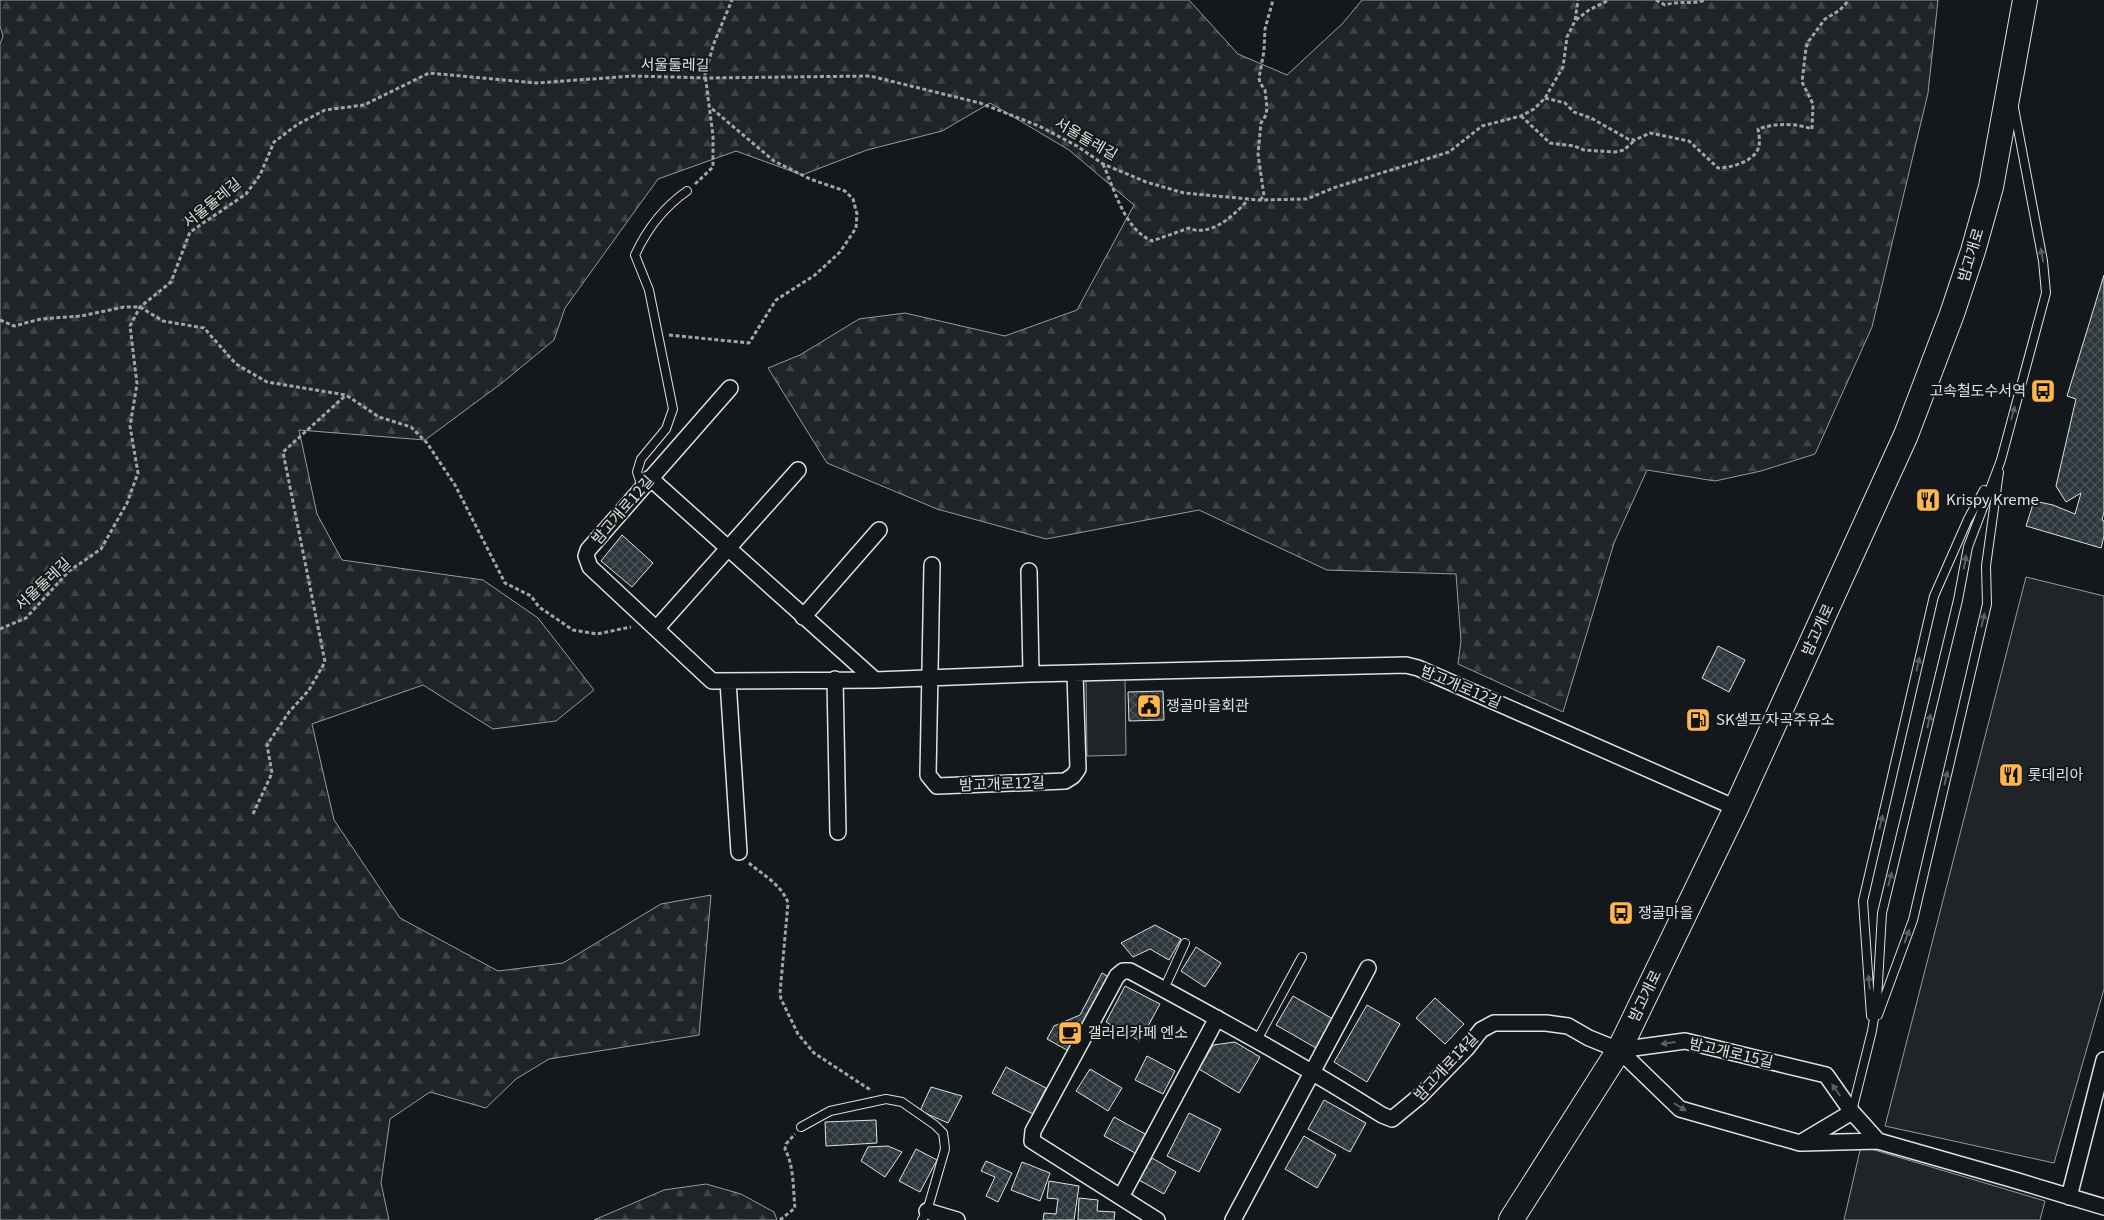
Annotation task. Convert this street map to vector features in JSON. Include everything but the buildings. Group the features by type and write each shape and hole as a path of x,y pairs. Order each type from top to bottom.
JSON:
{"main road":[{"name":"밤고개로","path":"1511,1220 1619,1050 1736,808 1902,444 1952,314 1973,251 1990,187 2025,0"}],"street":[{"name":"밤고개로12길","path":"730,388 588,550 586,556 590,567 712,681 876,680 1031,674 1406,665 1418,668 1736,808"},
{"path":"653,625 798,470"},
{"path":"646,483 728,547 803,617 876,680"},
{"path":"803,617 879,530"},
{"path":"930,678 932,565"},
{"path":"1029,571 1031,674"},
{"name":"밤고개로12길","path":"930,678 928,775 937,786 1066,781 1073,776 1078,769 1075,674"},
{"path":"835,679 838,832"},
{"path":"728,681 739,852"},
{"path":"1233,1220 1368,968"},
{"name":"밤고개로14길","path":"1121,1197 1032,1141 1033,1131 1117,976 1123,971 1130,971 1257,1040 1382,1115 1392,1119 1420,1096 1467,1048 1481,1030 1494,1023 1546,1023 1568,1026 1589,1038 1619,1050"},
{"path":"1157,1220 1121,1197 1217,1018"},
{"name":"밤고개로15길","path":"1619,1050 1685,1041 1826,1075 1852,1112 1878,1141"},
{"path":"1619,1050 1680,1109 1800,1143 1878,1141 2011,1178 2104,1207"},
{"path":"2069,1197 2104,1060"},
{"path":"1800,1143 1852,1112"},
{"path":"924,1216 956,1220"}],"lane":[{"path":"1852,1112 1872,1031 1877,1000 1882,913 1958,600 1968,547 2001,460 2046,293 2043,261 2010,86"},
{"path":"646,483 637,472 641,458 666,429 673,409 649,290 635,255 644,235 671,203 687,191"},
{"path":"1872,1031 1913,920 1987,604 1986,566 2001,460"},
{"path":"1872,1031 1863,901 1934,596 1968,519 2001,460"},
{"path":"1164,989 1185,943"},
{"path":"1257,1040 1302,957"},
{"path":"801,1127 830,1111 886,1100 902,1102 936,1125 943,1133 945,1149 924,1216"}],"path":[{"path":"687,191 713,168 713,136 705,74 714,43 732,0"},
{"path":"1260,200 1264,196 1258,154 1261,123 1266,115 1267,107 1265,90 1259,78 1264,51 1265,29 1273,0"},
{"name":"서울둘레길","path":"0,629 26,618 69,571 101,550 127,503 138,472 130,426 137,384 130,326 140,307 171,282 190,232 246,194 260,175 274,142 298,124 325,110 364,105 429,73 536,83 633,76 707,78 870,76 980,102 1039,126 1077,146 1104,164 1146,182 1184,194 1248,200 1307,199 1333,188 1449,152 1482,126 1521,116 1534,109 1546,98 1563,67 1567,37 1576,21 1578,0"},
{"path":"1576,21 1589,10 1609,0"},
{"path":"1656,0 1665,5 1679,1 1694,4 1706,0"},
{"path":"1521,116 1550,143 1574,146 1584,150 1615,152 1624,150 1635,140 1650,133 1689,141 1718,168 1728,168 1752,156 1758,150 1760,145 1758,129 1798,124 1812,129 1812,104 1802,82 1806,48 1808,42 1825,19 1840,10 1850,0"},
{"path":"1546,98 1565,103 1574,112 1591,118 1628,139 1635,140"},
{"path":"658,334 749,343 776,300 815,274 840,252 856,228 857,214 853,199 845,191 810,179 774,161 710,107"},
{"path":"1104,164 1117,199 1143,237 1152,241 1189,228 1197,231 1212,228 1235,214 1248,200"},
{"path":"0,320 14,326 42,319 81,316 124,307 140,307 163,321 204,328 236,364 267,382 346,396 379,417 411,427 427,443 455,485 505,583 531,596 539,607 573,630 597,634 653,625"},
{"path":"253,814 272,773 267,745 289,712 309,690 325,662 284,452 346,396"},
{"path":"739,852 745,860 785,894 788,903 780,993 798,1034 814,1053 886,1100"},
{"path":"780,1220 795,1208 790,1158 784,1149 801,1127"}],"green space":[{"path":"0,0 1189,0 1238,54 1287,75 1343,23 1362,0 1938,0 1928,93 1872,327 1815,454 1761,471 1715,481 1647,470 1614,543 1563,712 1458,664 1461,641 1456,574 1327,570 1199,510 1046,539 937,509 827,463 768,368 800,355 859,319 905,313 1005,336 1077,310 1134,205 1069,150 990,103 942,131 867,150 802,175 736,151 658,179 565,308 554,340 502,383 425,440 299,430 317,514 342,560 483,580 538,618 594,690 556,721 493,729 423,685 312,724 334,820 400,918 498,971 563,963 661,904 711,895 699,1035 549,1059 516,1079 486,1108 430,1092 390,1119 381,1183 389,1220 0,1220 0,44 3,36 0,26"},
{"path":"2026,577 2104,596 2104,989 2054,1163 1885,1126"},
{"path":"1086,678 1125,678 1126,755 1087,756"},
{"path":"1861,1146 2045,1201 2040,1220 1844,1220"},
{"path":"706,1184 741,1194 774,1212 777,1220 594,1220 664,1190"}],"place":[{"name":"고속철도수서역","path":"2043,391"},
{"name":"Krispy Kreme","path":"1928,500"},
{"name":"쟁골마을회관","path":"1149,706"},
{"name":"SK셀프 자곡주유소","path":"1698,720"},
{"name":"롯데리아","path":"2011,775"},
{"name":"쟁골마을","path":"1621,913"},
{"name":"갤러리카페 엔소","path":"1070,1033"}]}
